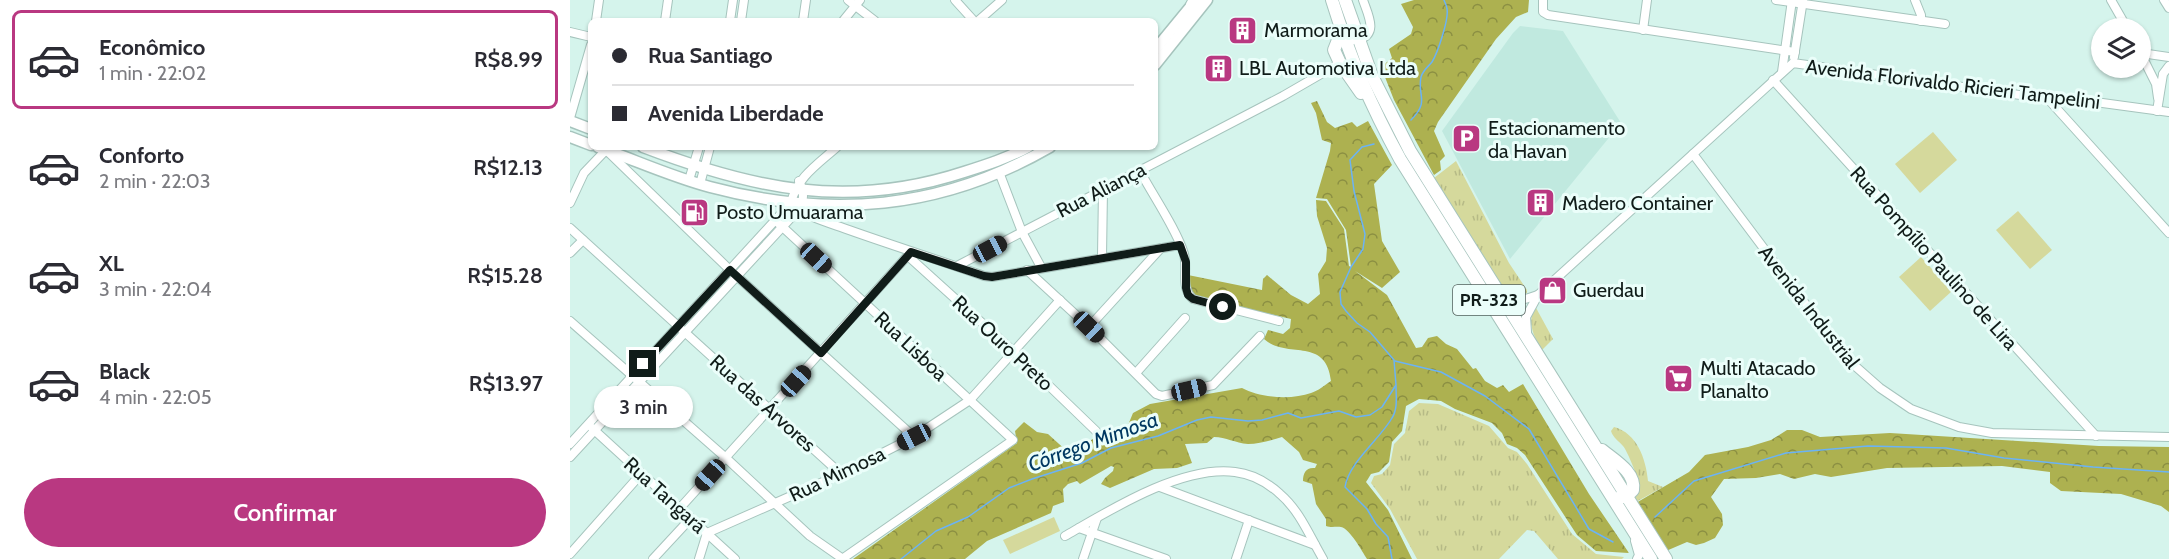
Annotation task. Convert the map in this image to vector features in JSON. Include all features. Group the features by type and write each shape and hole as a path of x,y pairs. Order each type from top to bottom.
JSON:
{"highway":[{"name":"PR-323","path":"1332,0 1350,39 1410,151 1666,559"},
{"name":"PR-323","path":"1345,0 1350,39 1379,121 1400,159 1602,480 1648,558"},
{"path":"1350,39 1335,44 1334,50 1340,63 1379,121"},
{"path":"1602,480 1616,495 1622,498 1626,496"}],"main road":[{"path":"1162,47 1207,0"},
{"path":"1162,47 1194,2"},
{"path":"570,120 588,128"},
{"path":"570,137 588,144"},
{"path":"607,150 700,184 797,205 890,203 939,194 993,170 1023,150"},
{"path":"651,150 699,168 759,184 854,192 896,190 993,170 1027,160 1045,150"},
{"path":"936,181 939,194"}],"street":[{"path":"596,18 599,0"},
{"path":"665,18 668,0"},
{"path":"730,18 733,0"},
{"path":"741,18 744,0"},
{"path":"803,18 806,0"},
{"path":"956,0 973,18"},
{"path":"980,18 1002,0"},
{"path":"1350,39 1364,39 1370,33 1371,26 1363,0"},
{"path":"1543,0 1543,12 1548,15 1795,52"},
{"path":"1643,30 1647,0"},
{"path":"1776,0 1803,2 1945,24"},
{"path":"1915,0 1921,21"},
{"path":"2111,0 2121,18"},
{"path":"2164,0 2169,8"},
{"path":"1782,72 1791,1"},
{"path":"845,18 854,2 872,18"},
{"path":"1793,63 1803,2"},
{"path":"570,32 588,35"},
{"path":"2151,54 2169,57"},
{"path":"570,120 588,56"},
{"name":"Rua Aliança","path":"957,266 1340,63"},
{"name":"Avenida Florivaldo Ricieri Tampelini","path":"1528,339 1526,316 1538,295 1793,63 2048,99 2073,99 2169,112"},
{"path":"2157,111 2163,74 2169,66"},
{"path":"2151,74 2156,84 2158,98"},
{"name":"Rua Pompílio Paulino de Lira","path":"1773,80 2096,436"},
{"path":"2048,99 2169,233"},
{"path":"570,203 584,173 601,150"},
{"path":"604,150 733,273 914,437"},
{"path":"699,150 700,184"},
{"path":"688,180 699,168 708,150"},
{"path":"733,273 782,227 797,205 799,187 834,150"},
{"name":"Avenida Industrial","path":"1693,154 1838,349 1854,366 1891,397 1920,413 1980,432 2169,437"},
{"path":"993,170 1041,267"},
{"path":"1140,171 1180,245 1186,262 1188,295 1193,299 1279,321"},
{"path":"1102,257 1103,189"},
{"path":"797,205 910,254 992,277 1180,245"},
{"path":"570,457 592,427 733,273 775,220 797,205"},
{"name":"Rua Lisboa","path":"775,220 1013,440 843,559"},
{"name":"Rua das Árvores","path":"570,228 841,474"},
{"path":"570,253 583,240"},
{"path":"1089,327 1161,248"},
{"path":"680,508 910,254"},
{"name":"Rua Ouro Preto","path":"910,254 1096,431"},
{"path":"1026,270 1089,327 1156,394 1162,396 1207,386 1218,380 1260,336"},
{"path":"1495,286 1513,300 1538,295"},
{"name":"Rua Mimosa","path":"707,533 841,474 914,437 970,400 1060,300"},
{"path":"1136,373 1185,318"},
{"path":"570,321 726,458 810,536 843,559"},
{"path":"570,444 592,427"},
{"name":"Rua Tangará","path":"592,427 735,559"},
{"path":"1065,536 1121,503 1160,487 1195,475 1228,471 1247,474 1265,483 1286,500 1294,509 1323,559"},
{"path":"570,554 641,474"},
{"path":"1160,487 1315,545"},
{"path":"653,559 691,518"},
{"path":"1083,559 1097,518"},
{"path":"1236,559 1249,520"},
{"path":"1079,528 1166,559"},
{"path":"699,559 707,533"}],"shaded area":[{"path":"1520,26 1563,31 1621,123 1510,259 1442,131"}],"green space":[{"path":"1414,0 1529,0 1528,12 1516,17 1496,39 1438,122 1434,131 1445,156 1440,161 1441,170 1434,175 1394,100 1381,67 1392,58 1389,49 1411,34 1413,27 1401,4"},
{"path":"1317,101 1327,122 1335,128 1352,122 1357,127 1368,121 1392,165 1374,184 1382,241 1400,272 1382,288 1355,271 1387,295 1416,348 1422,347 1428,338 1437,336 1446,344 1457,349 1485,381 1497,388 1503,385 1509,392 1523,384 1589,494 1629,553 1596,551 1577,535 1525,455 1517,448 1507,444 1502,433 1492,423 1455,409 1441,401 1419,399 1406,406 1402,431 1392,442 1389,462 1379,472 1371,474 1366,482 1388,510 1412,559 1367,559 1348,532 1341,527 1326,526 1326,519 1316,504 1312,484 1303,481 1306,471 1309,468 1315,468 1317,464 1303,460 1299,452 1282,437 1248,444 1214,437 1207,443 1185,444 1192,463 1177,468 1154,469 1110,488 1101,484 1113,471 1114,467 1111,466 1080,484 1077,481 1068,484 1063,489 1064,502 1053,506 1051,513 987,541 965,559 853,559 1017,443 1015,431 1024,422 1037,432 1048,434 1069,453 1110,429 1126,430 1133,413 1150,404 1242,388 1267,396 1295,397 1314,392 1331,381 1328,367 1322,358 1314,353 1273,345 1264,339 1268,330 1283,334 1290,328 1291,319 1194,296 1190,291 1188,275 1262,290 1263,279 1267,275 1291,295 1308,304 1320,294 1318,274 1326,261 1327,248 1317,216 1316,200 1326,201 1344,229 1351,267 1346,230 1327,199 1316,198 1331,143 1322,140 1316,113 1311,103"},
{"path":"1933,132 1957,160 1920,193 1895,164"},
{"path":"1456,161 1527,293 1515,296 1504,290 1434,178"},
{"path":"2018,211 2052,250 2030,269 1996,230"},
{"path":"1921,257 1952,291 1930,311 1899,277"},
{"path":"1535,306 1553,339 1542,350 1531,323"},
{"path":"1419,403 1438,404 1489,426 1508,448 1517,452 1527,464 1572,534 1596,554 1624,557 1622,559 1558,559 1534,531 1527,530 1499,559 1417,559 1390,509 1371,483 1374,476 1382,474 1390,465 1394,444 1405,433 1409,411"},
{"path":"1614,427 1629,435 1639,448 1648,481 1663,487 1636,502 1633,497 1640,486 1639,482 1625,449 1611,431"},
{"path":"1787,430 1802,430 1820,437 1890,433 2099,446 2169,447 2169,512 2161,506 2121,494 2061,491 2050,483 2050,472 2002,466 1887,468 1831,477 1815,474 1794,479 1780,474 1756,478 1724,479 1711,497 1722,514 1723,525 1715,538 1696,545 1687,542 1666,551 1636,503 1689,472 1705,455 1771,440"},
{"path":"1054,517 1060,531 1010,554 1003,540"}],"waterway":[{"path":"1411,120 1420,108 1422,75 1432,62 1445,28 1447,7 1444,0"},
{"name":"Córrego Mimosa","path":"901,559 936,531 968,517 1009,488 1082,463 1111,448 1158,436 1197,420 1211,417 1248,421 1262,420 1288,413 1301,418 1339,411 1356,417 1370,415 1382,407 1396,385 1394,360 1370,332 1346,311 1341,304 1340,292 1351,267 1363,249 1365,234 1354,191 1350,160 1362,147 1374,144"},
{"path":"1395,361 1441,372 1485,396 1529,429 1589,529 1613,542"},
{"path":"1392,559 1388,537 1376,524 1367,509 1345,487 1358,460 1387,426 1394,414 1396,386"},
{"path":"1655,517 1694,481 1786,453 1868,446 1946,448 2004,458 2169,472"}],"place":[{"name":"Marmorama","path":"1243,30"},
{"name":"LBL Automotiva Ltda","path":"1218,68"},
{"name":"Estacionamento da Havan","path":"1467,139"},
{"name":"Madero Container","path":"1541,203"},
{"name":"Posto Umuarama","path":"695,212"},
{"name":"Guerdau","path":"1552,290"},
{"name":"Multi Atacado Planalto","path":"1679,379"}],"route":[{"path":"643,364 730,270 821,353 911,252 992,277 1180,245 1186,262 1188,295 1193,299 1223,307"}]}
